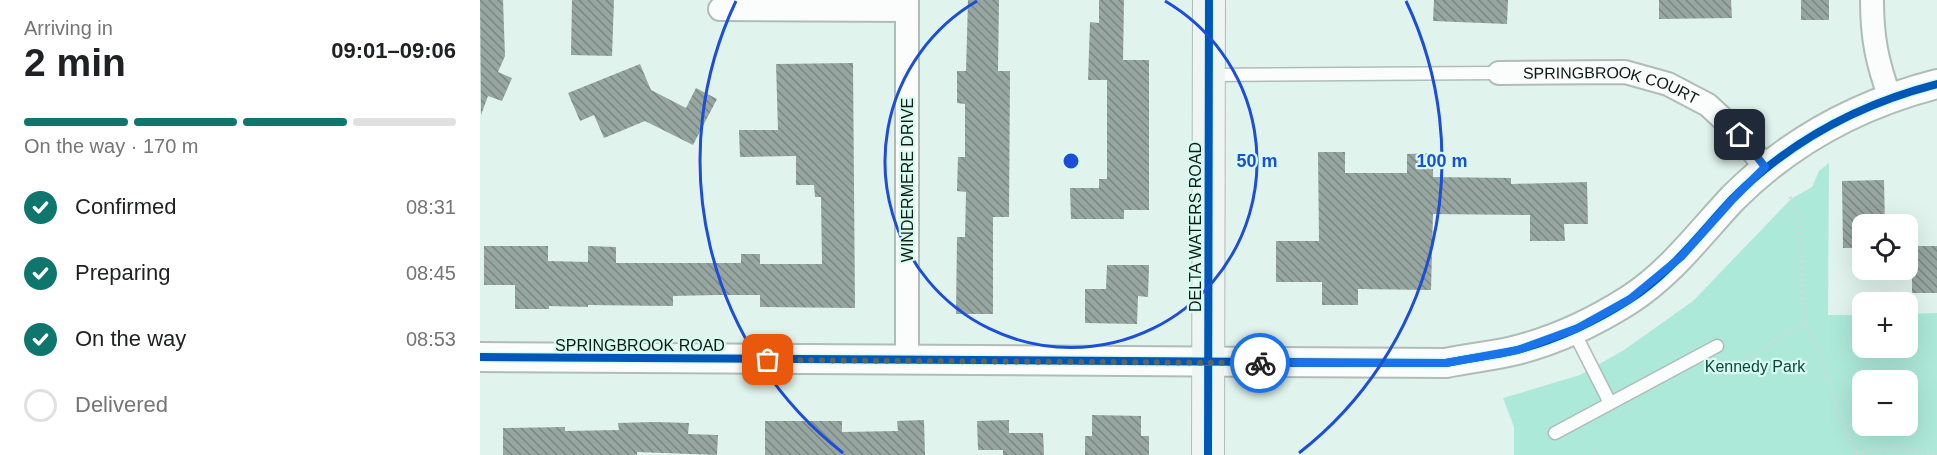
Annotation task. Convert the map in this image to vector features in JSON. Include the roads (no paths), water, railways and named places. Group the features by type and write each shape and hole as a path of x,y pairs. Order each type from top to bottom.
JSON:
{"main road":[{"name":"DELTA WATERS ROAD","path":"1208,455 1209,0"}],"street":[{"path":"1872,0 1872,22 1877,60 1890,98"},
{"path":"720,9 907,5"},
{"name":"WINDERMERE DRIVE","path":"907,5 907,360"},
{"name":"SPRINGBROOK COURT","path":"1499,73 1625,72 1668,84 1708,105 1740,135 1765,167"},
{"name":"SPRINGBROOK ROAD","path":"480,357 1446,363 1518,350 1573,330 1630,299 1681,257 1765,167 1827,126 1890,98 1937,84"}],"lane":[{"path":"1208,75 1499,73"},
{"path":"1573,330 1610,403"},
{"path":"1555,433 1717,346"}],"park label":[{"name":"Kennedy Park","path":"1755,366"}]}
